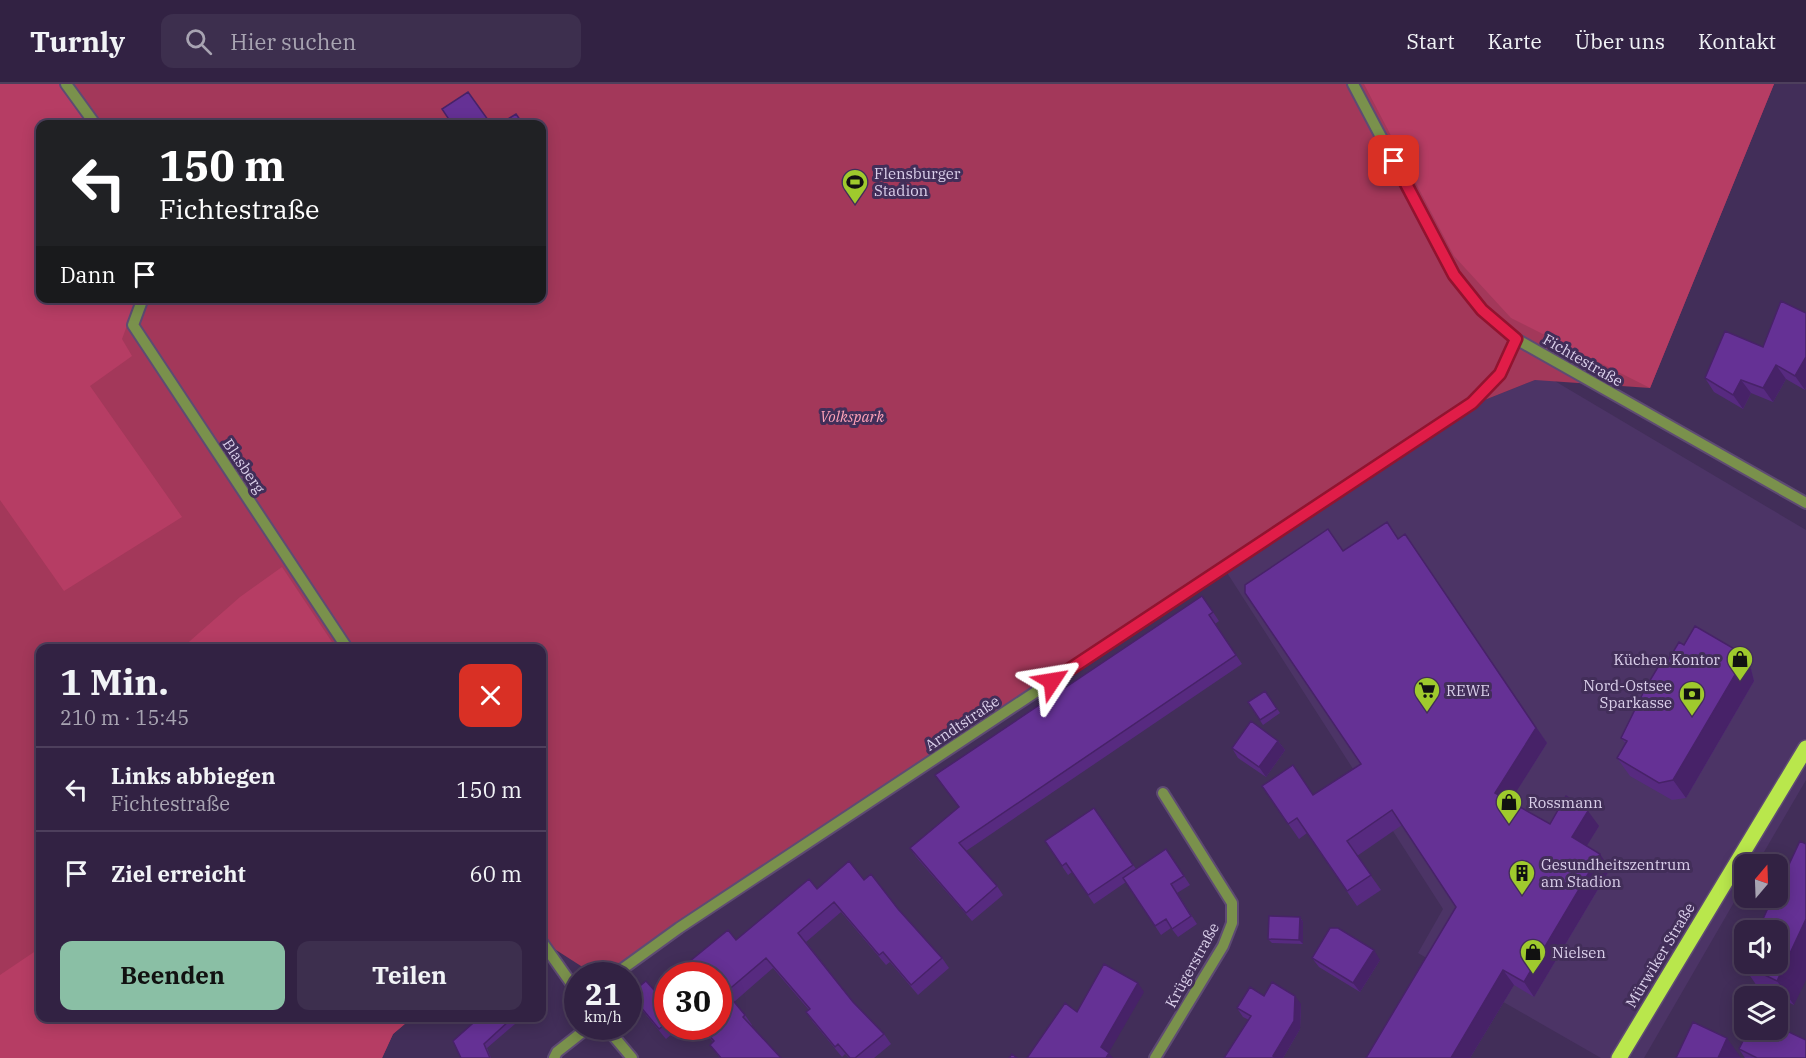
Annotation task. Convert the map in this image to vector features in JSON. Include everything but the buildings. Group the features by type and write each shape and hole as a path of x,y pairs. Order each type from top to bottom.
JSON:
{"main road":[{"name":"Mürwiker Straße","path":"1619,1058 1806,748"}],"street":[{"path":"66,84 92,120"},
{"name":"Fichtestraße","path":"1353,84 1454,275 1482,310 1516,339 1806,503"},
{"name":"Blasberg","path":"141,303 133,325 343,644"},
{"name":"Arndtstraße","path":"632,962 679,928 1472,403 1500,374 1516,339"},
{"name":"Krügerstraße","path":"1155,1058 1223,946 1232,923 1232,903 1162,793"},
{"path":"546,948 564,973"},
{"path":"554,1058 557,1052 572,1040"},
{"path":"617,1040 632,1058"}],"shaded area":[{"path":"0,84 60,84 85,120 36,120 36,303 136,303 122,339 132,356 90,386 182,517 64,591 0,500"},
{"path":"1364,84 1774,84 1650,388 1511,318 1454,256"},
{"path":"1535,380 1553,380 1806,530 1806,780 1763,854 1734,854 1734,902 1644,1058 1601,1058 1418,953 1443,909 1224,568 1472,405"},
{"path":"282,567 333,644 187,644 240,597"},
{"path":"36,951 36,1022 407,1022 393,1034 382,1058 0,1058 0,975"}],"green space":[{"name":"Volkspark","path":"0,84 1774,84 1650,388 1535,380 1472,405 633,962 575,962 546,944 546,644 36,644 36,1022 407,1022 393,1034 382,1058 0,1058"}],"place":[{"name":"Flensburger Stadion","path":"855,205"},
{"name":"Küchen Kontor","path":"1740,682"},
{"name":"REWE","path":"1427,713"},
{"name":"Nord-Ostsee Sparkasse","path":"1692,717"},
{"name":"Rossmann","path":"1509,825"},
{"name":"Gesundheitszentrum am Stadion","path":"1522,896"},
{"name":"Nielsen","path":"1533,975"}],"route":[{"path":"1052,681 1472,403 1500,374 1516,339 1482,310 1454,275 1394,161"}]}
